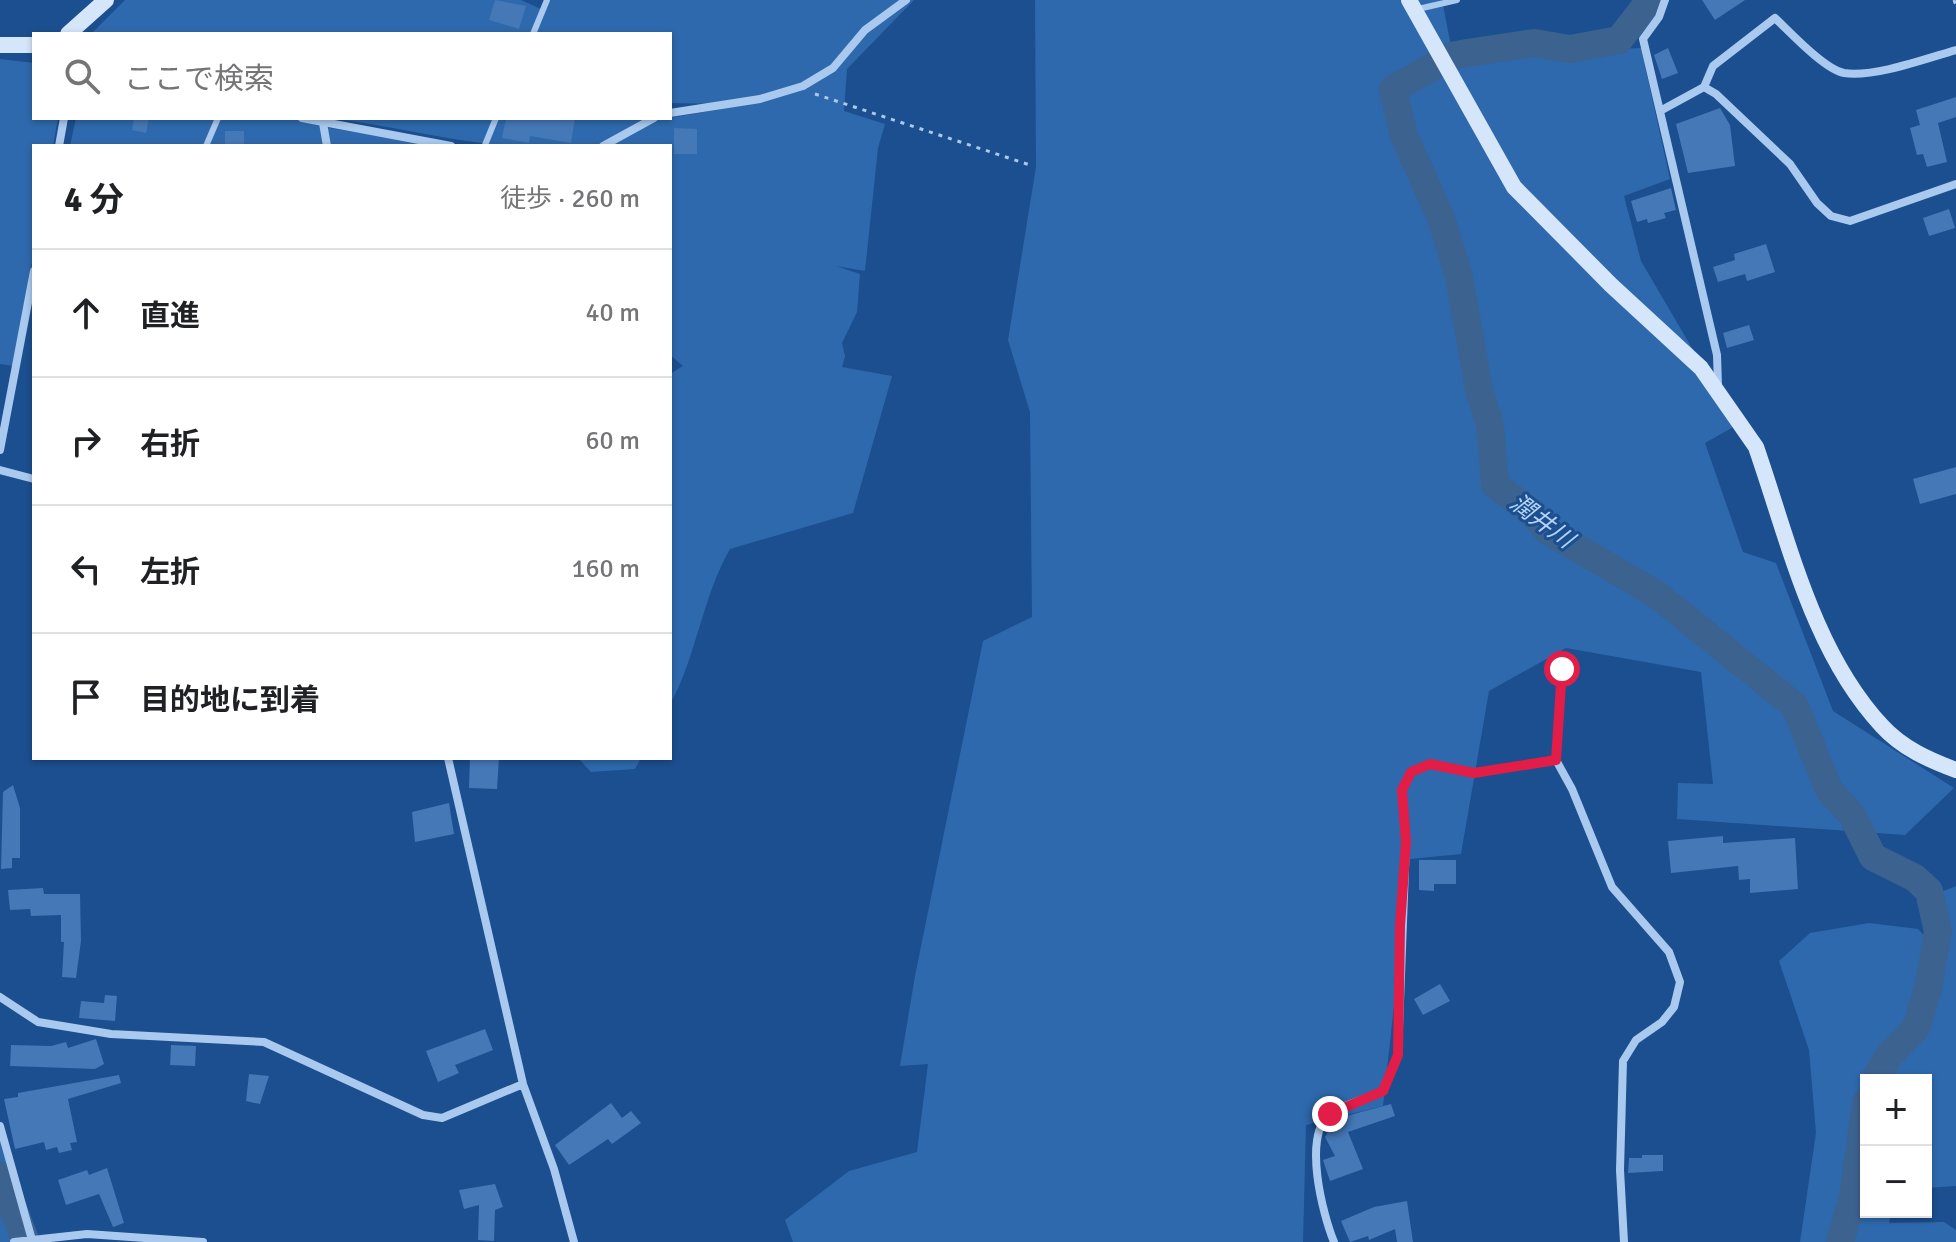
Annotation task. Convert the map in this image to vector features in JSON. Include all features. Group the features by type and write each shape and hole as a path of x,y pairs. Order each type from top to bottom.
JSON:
{"street":[{"path":"70,32 88,7 106,0"},
{"path":"672,113 760,99 797,88 833,68 865,30 906,0"},
{"path":"1665,0 1659,17 1643,39 1705,315 1717,355 1718,391"},
{"path":"1414,9 1514,187 1611,285 1701,368 1756,447 1814,612 1843,676 1884,728 1911,750 1956,770"},
{"path":"1660,111 1704,87 1713,66 1775,18 1806,47 1843,73 1893,68 1956,50"},
{"path":"0,45 32,45"},
{"path":"1704,87 1716,94 1790,164 1817,203 1831,216 1850,221 1956,184"},
{"path":"59,144 64,120"},
{"path":"310,120 440,144"},
{"path":"607,144 650,120"},
{"path":"323,123 327,144"},
{"path":"0,450 32,282"},
{"path":"0,470 32,478"},
{"path":"1562,669 1556,760 1572,789 1612,887 1669,952 1680,982 1674,1007 1662,1022 1636,1040 1623,1061 1620,1170 1624,1242"},
{"path":"448,760 523,1084 554,1169 574,1242"},
{"path":"1334,1242 1325,1220 1316,1164 1322,1126 1330,1114 1383,1091 1398,1055 1400,926 1406,842 1402,790 1411,772 1430,764 1474,773 1556,760"},
{"path":"0,997 38,1022 111,1034 264,1042 423,1115 442,1118 523,1084"},
{"path":"0,1126 31,1240"},
{"path":"15,1242 87,1234 203,1242"}],"lane":[{"path":"534,32 547,0"},
{"path":"1414,9 1457,0"},
{"path":"207,144 217,120"},
{"path":"485,144 495,120"}],"path":[{"path":"1954,0 1956,6"},
{"path":"797,88 1030,165"}],"shaded area":[{"path":"125,0 521,0 543,10 548,0 914,0 847,69 844,111 885,124 878,148 865,271 836,266 860,274 857,312 842,343 845,356 842,367 892,376 853,513 730,549 720,568 672,701 672,373 683,366 672,357 672,144 610,144 647,122 600,144 492,144 343,120 672,120 721,109 722,104 672,103 672,32 93,32"},
{"path":"1035,0 1442,0 1453,56 1641,48 1670,179 1624,196 1641,261 1737,425 1705,443 1743,552 1776,563 1833,711 1954,788 1905,835 1677,819 1678,783 1713,784 1701,672 1566,648 1489,691 1461,854 1410,859 1383,1106 1306,1125 1303,1242 793,1242 785,1220 849,1171 917,1152 928,1064 900,1066 915,976 983,641 1032,617 1030,412 1008,340 1036,167"},
{"path":"0,59 32,63 32,120 58,120 53,144 32,144 32,262 14,366 0,364"},
{"path":"76,120 308,120 323,123 324,127 428,144 70,144"},
{"path":"580,760 640,760 635,769 591,772"},
{"path":"1956,886 1956,1186 1932,1188 1932,1074 1860,1074 1860,1218 1890,1218 1889,1223 1944,1222 1956,1230 1956,1242 1854,1242 1855,1211 1853,1242 1800,1242 1816,1133 1809,1050 1779,961 1810,933 1869,923 1918,929 1935,947 1941,892"},
{"path":"0,1137 33,1242 0,1242"}],"building":[{"path":"495,0 526,6 519,29 489,20"},
{"path":"1702,0 1745,0 1715,20"},
{"path":"1668,48 1678,73 1662,79 1654,55"},
{"path":"1956,97 1956,117 1938,123 1947,162 1927,167 1923,154 1917,155 1910,128 1920,125 1916,110"},
{"path":"1720,108 1730,125 1735,166 1688,173 1676,124"},
{"path":"134,120 149,120 146,133 132,130"},
{"path":"506,120 575,120 571,143 530,136 529,143 502,138"},
{"path":"674,128 697,129 697,154 674,154"},
{"path":"225,131 244,131 244,144 225,144"},
{"path":"1671,188 1676,210 1664,213 1666,218 1648,223 1647,219 1637,222 1631,201"},
{"path":"1949,209 1955,228 1929,236 1923,218"},
{"path":"1766,244 1775,272 1747,281 1745,274 1718,282 1713,267 1735,260 1734,254"},
{"path":"1749,325 1754,340 1727,348 1723,333"},
{"path":"1956,467 1956,494 1920,504 1913,479"},
{"path":"470,760 499,760 497,789 469,788"},
{"path":"13,785 20,808 20,858 12,858 12,868 1,869 3,792"},
{"path":"449,803 454,834 415,842 412,812"},
{"path":"1723,836 1723,843 1795,838 1798,889 1750,893 1750,879 1739,880 1738,866 1671,873 1668,841"},
{"path":"1419,860 1456,860 1456,884 1434,884 1434,891 1419,890"},
{"path":"43,888 44,894 80,894 81,941 76,978 62,977 64,942 61,942 61,915 31,916 30,909 10,910 8,890"},
{"path":"1440,984 1450,1001 1423,1015 1414,999"},
{"path":"105,995 117,996 115,1021 79,1018 81,1001 104,1003"},
{"path":"485,1029 493,1050 455,1065 459,1073 438,1082 426,1051"},
{"path":"96,1039 104,1064 95,1069 10,1066 11,1045 51,1046 66,1042 68,1048"},
{"path":"171,1045 196,1046 195,1066 170,1065"},
{"path":"249,1074 269,1076 260,1104 246,1101"},
{"path":"119,1075 121,1083 68,1099 77,1142 70,1143 72,1150 59,1153 57,1147 46,1150 44,1142 15,1149 4,1099 18,1097 18,1093"},
{"path":"611,1103 622,1118 631,1111 641,1123 612,1144 608,1139 569,1165 555,1145"},
{"path":"1391,1104 1395,1116 1348,1132 1363,1169 1330,1181 1323,1160 1335,1156 1325,1137 1335,1119"},
{"path":"1642,1155 1663,1155 1663,1171 1628,1173 1629,1158 1642,1158"},
{"path":"107,1168 124,1223 113,1227 99,1194 66,1205 58,1180 87,1170 89,1175"},
{"path":"495,1184 503,1207 495,1210 494,1241 478,1240 479,1205 464,1209 459,1190"},
{"path":"1407,1201 1413,1242 1397,1242 1395,1229 1369,1240 1368,1236 1350,1242 1341,1221 1374,1207"}],"waterway":[{"name":"潤井川","path":"1650,0 1619,40 1570,49 1534,43 1452,56 1393,89 1404,136 1441,218 1459,277 1479,390 1490,425 1495,485 1529,510 1548,531 1656,594 1795,706 1829,790 1852,815 1873,857 1915,878 1929,891 1938,932 1928,988 1916,1028 1889,1056 1878,1074"},
{"name":"潤井川","path":"1840,1242 1853,1197 1860,1146"},
{"path":"0,1175 26,1242"}],"route":[{"path":"1330,1114 1383,1091 1398,1055 1400,926 1406,842 1402,790 1411,772 1430,764 1474,773 1556,760 1562,669"}]}
